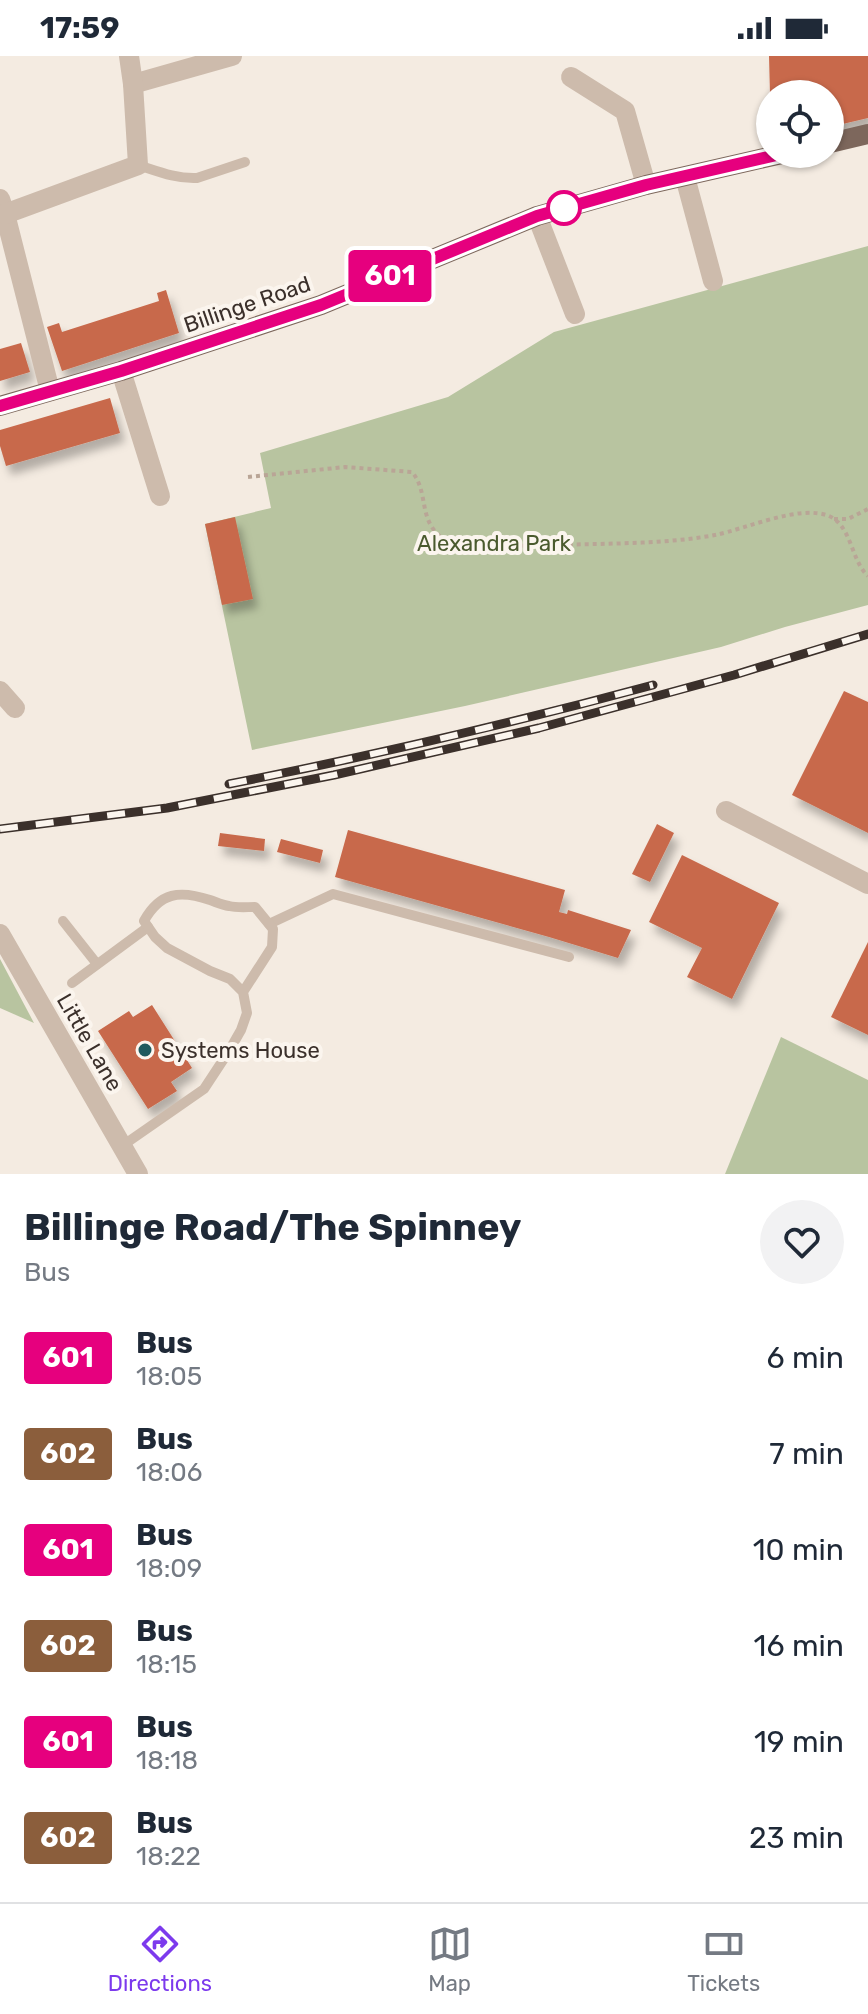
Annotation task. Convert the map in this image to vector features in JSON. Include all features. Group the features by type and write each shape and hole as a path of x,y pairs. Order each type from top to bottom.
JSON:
{"main road":[{"path":"844,141 867,138"},
{"name":"Billinge Road","path":"0,406 121,371 321,305 537,216 646,185 756,160"}],"street":[{"path":"50,391 3,206 138,165 129,56"},
{"path":"133,84 232,56"},
{"path":"571,77 625,111 646,185"},
{"path":"685,177 713,281"},
{"path":"537,216 575,314"},
{"path":"121,371 160,496"},
{"path":"0,691 15,708"},
{"path":"726,811 868,884"},
{"name":"Little Lane","path":"0,934 138,1174"}],"lane":[{"path":"138,165 178,177 197,178 245,162"},
{"path":"122,1146 204,1089 241,1030 247,1013 243,992 230,979 167,948 155,937 144,921 157,903 184,893 228,906 255,907 273,929 272,947 243,992"},
{"path":"269,924 333,894 569,957"},
{"path":"63,921 97,964"},
{"path":"72,983 148,927"}],"path":[{"path":"248,477 345,467 412,472 418,480 431,526 443,539 457,547 670,541 716,535 799,514 818,513 834,519 848,519 868,509"},
{"path":"834,519 856,554 859,567 868,576"}],"green space":[{"name":"Alexandra Park","path":"868,246 868,605 721,647 465,706 252,750 205,524 271,508 260,453 448,397 554,332"},
{"path":"0,959 34,1023 0,1008"},
{"path":"781,1037 868,1080 868,1174 725,1174"}],"building":[{"path":"769,56 868,56 868,118 844,124 844,80 770,80"},
{"path":"166,290 179,333 62,371 47,327 59,323 62,332 159,301 157,293"},
{"path":"21,343 30,372 0,381 0,349"},
{"path":"110,398 120,433 6,466 0,446 0,430"},
{"path":"235,517 253,599 222,605 205,524"},
{"path":"844,691 868,702 868,833 792,795"},
{"path":"657,824 674,833 650,882 632,874"},
{"path":"348,830 565,890 559,912 567,914 568,910 631,930 618,958 335,877"},
{"path":"220,833 265,839 264,851 218,846"},
{"path":"281,839 323,850 320,863 277,852"},
{"path":"682,855 779,903 732,999 687,977 702,948 649,922"},
{"path":"868,942 868,1035 831,1017"},
{"name":"Systems House","path":"152,1005 192,1068 171,1082 177,1091 148,1109 98,1031 129,1011 133,1017"}],"railway":[{"path":"0,829 167,808 334,775 539,728 734,675 868,634"},
{"path":"229,784 442,738 653,685"}],"bus line":[{"name":"601","path":"0,406 121,371 321,305 537,216 646,185 756,160"}],"place":[{"name":"Systems House","path":"145,1050"}]}
